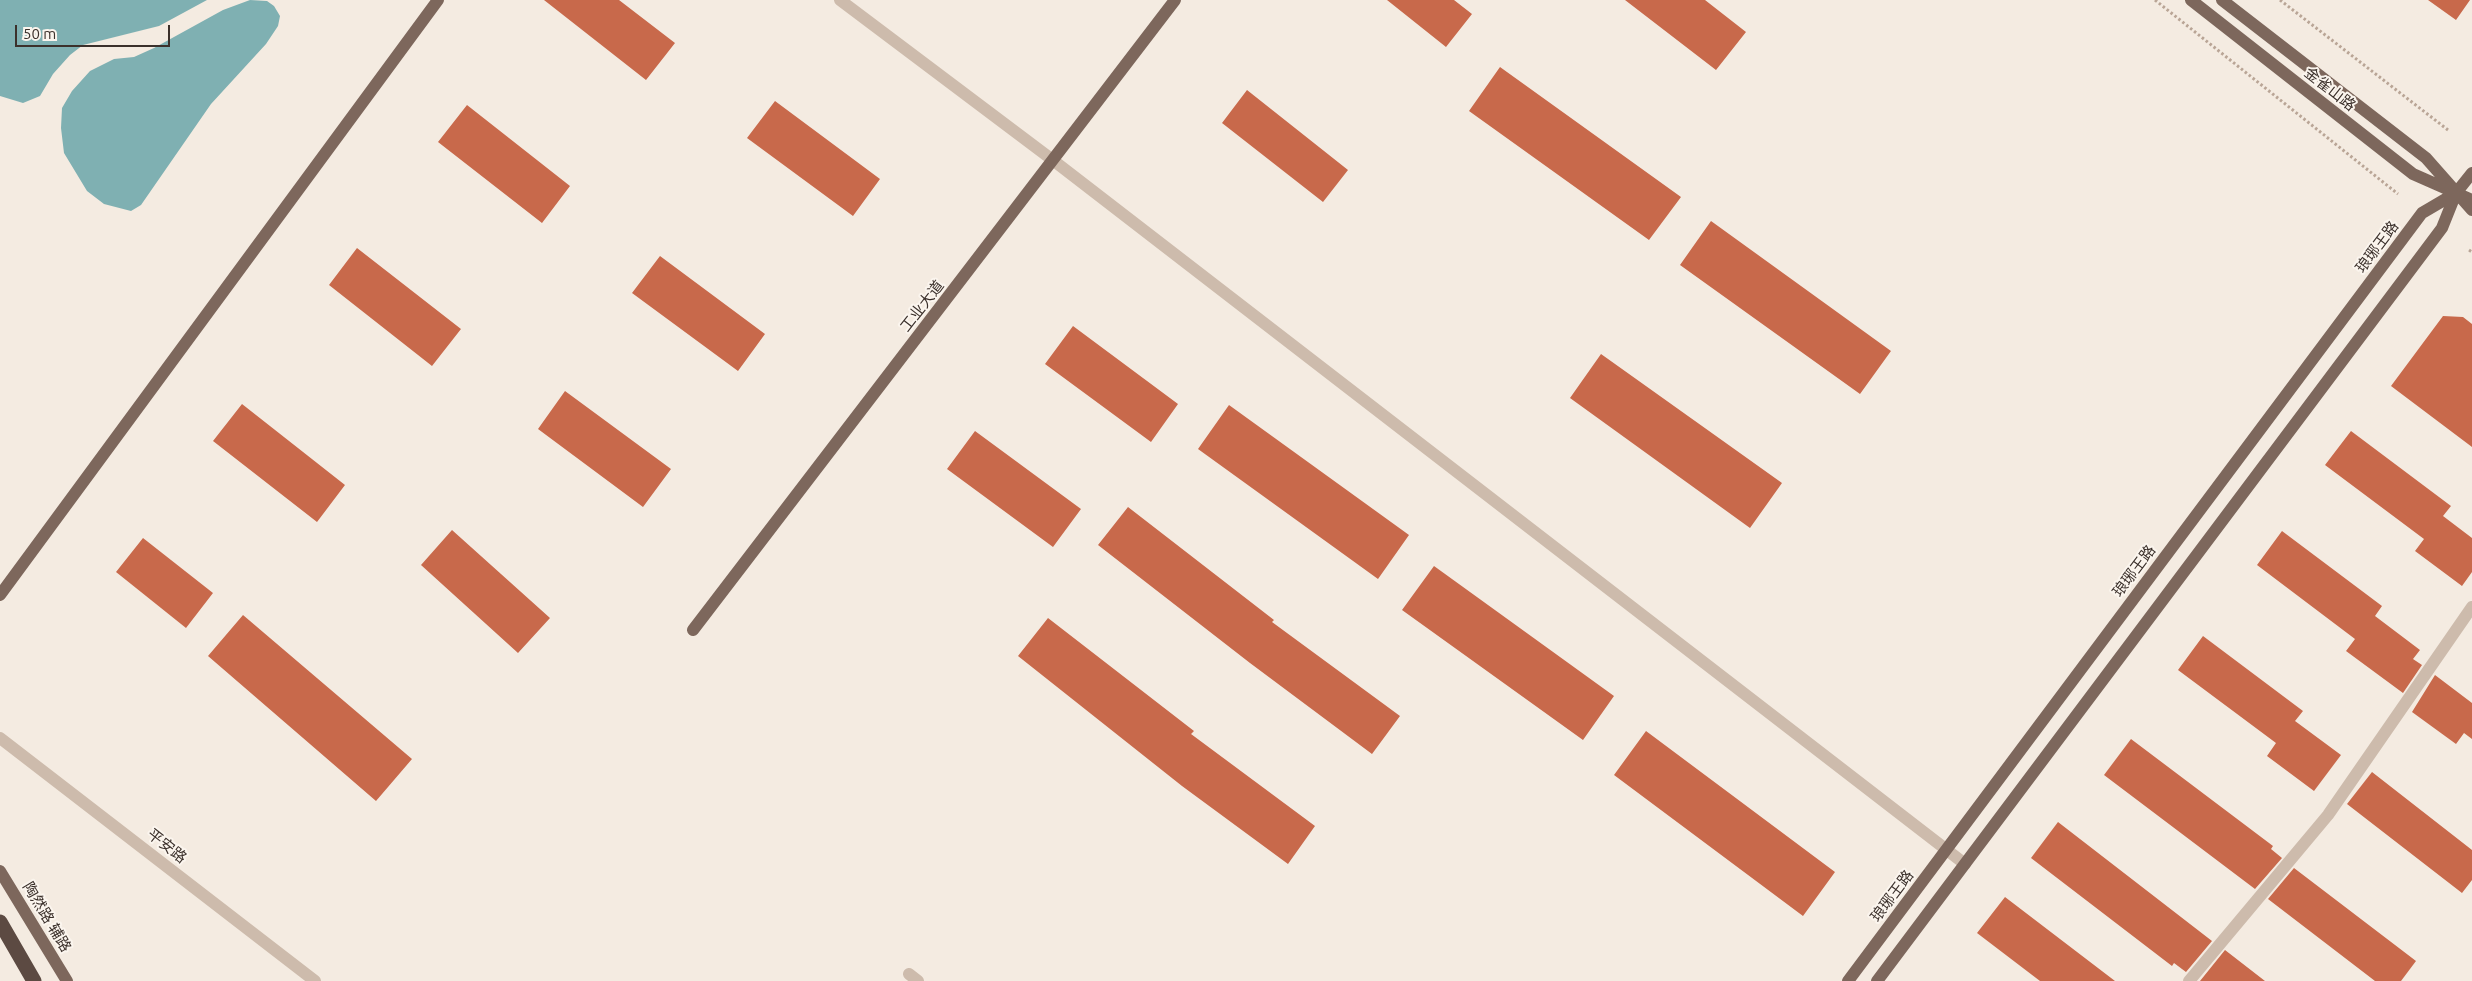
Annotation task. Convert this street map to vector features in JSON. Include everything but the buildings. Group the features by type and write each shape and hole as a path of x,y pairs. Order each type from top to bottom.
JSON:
{"highway":[{"path":"0,922 34,981"}],"main road":[{"path":"0,595 438,0"},
{"name":"工业大道","path":"693,630 1175,0"},
{"name":"金雀山路","path":"2191,0 2413,174 2472,200"},
{"name":"金雀山路","path":"2222,0 2426,158 2472,210"},
{"name":"琅琊王路","path":"1877,981 2442,228 2456,193 2472,174"},
{"name":"琅琊王路","path":"1848,981 2422,213 2456,193"},
{"name":"陶然路 辅路","path":"0,871 67,981"}],"street":[{"path":"840,0 1054,160 1965,864"},
{"path":"2189,981 2328,815 2472,607"},
{"name":"平安路","path":"0,738 315,981"}],"path":[{"path":"2155,0 2398,194"},
{"path":"2280,0 2448,130"}],"water":[{"path":"0,0 207,0 159,26 83,45 70,55 53,74 40,96 23,103 0,96"},
{"path":"250,0 267,1 274,6 280,16 278,26 266,44 211,104 141,205 131,211 104,204 87,191 64,153 61,128 62,108 72,91 90,71 114,59 134,57 223,10"}]}
